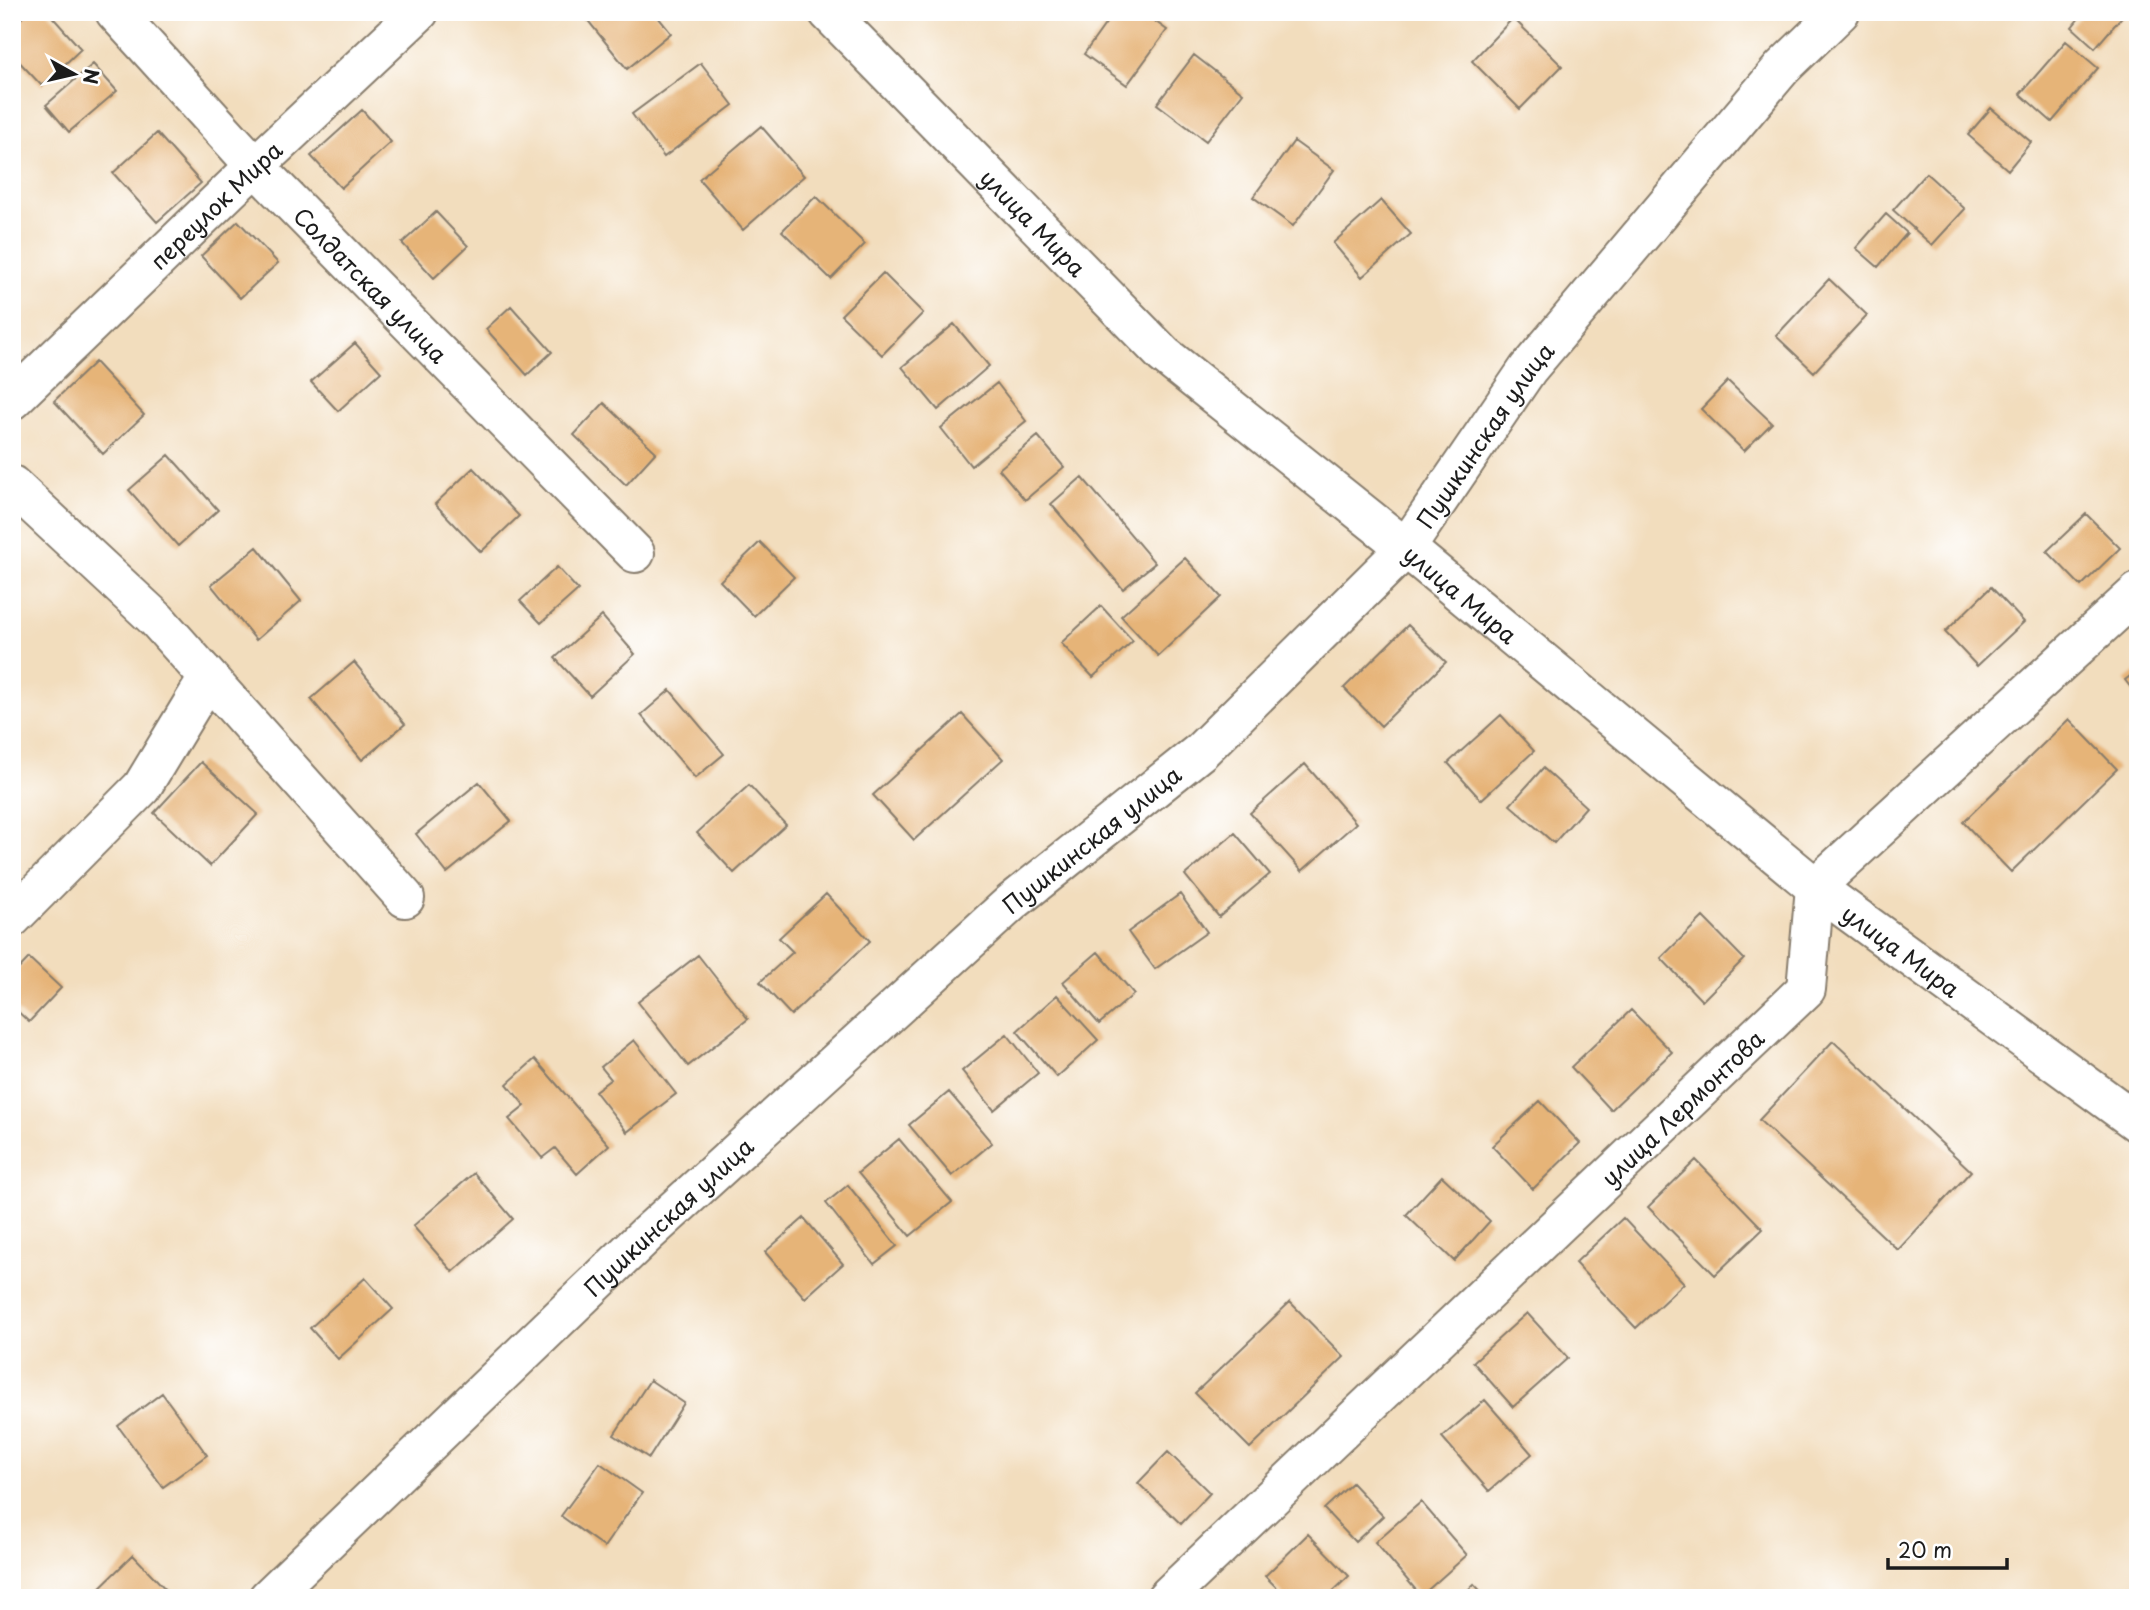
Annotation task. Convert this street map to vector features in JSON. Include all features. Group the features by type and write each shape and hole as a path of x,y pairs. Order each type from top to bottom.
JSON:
{"street":[{"name":"Солдатская улица","path":"115,12 255,166 635,553"},
{"name":"переулок Мира","path":"12,400 419,12"},
{"name":"улица Мира","path":"828,12 1164,355 1406,548 1815,887 2138,1123"},
{"name":"Пушкинская улица","path":"268,1598 648,1234 980,931 1011,903 1202,751 1406,548 1528,369 1782,68 1840,12"},
{"path":"12,485 157,620 405,898"},
{"path":"1815,887 2138,592"},
{"path":"12,918 142,787 208,678"},
{"name":"улица Лермонтова","path":"1167,1598 1807,989 1815,887"}],"building":[{"path":"28,12 48,12 81,49 42,86 12,54 12,27"},
{"path":"581,12 654,12 671,33 627,69"},
{"path":"1114,12 1142,12 1167,30 1127,85 1084,54"},
{"path":"2084,12 2126,12 2095,48 2072,27"},
{"path":"1513,18 1562,66 1520,109 1472,61"},
{"path":"2066,41 2098,68 2052,122 2020,94"},
{"path":"1194,55 1243,93 1206,141 1157,104"},
{"path":"701,63 733,105 664,157 632,114"},
{"path":"93,64 117,91 69,132 46,105"},
{"path":"1991,108 2031,142 2008,170 1968,135"},
{"path":"362,110 391,142 341,188 311,156"},
{"path":"761,126 804,176 743,230 699,179"},
{"path":"157,133 201,183 157,222 113,173"},
{"path":"1294,141 1334,170 1293,226 1253,197"},
{"path":"1926,173 1965,209 1932,245 1893,210"},
{"path":"816,196 865,244 831,279 782,231"},
{"path":"1381,200 1411,234 1362,277 1333,243"},
{"path":"436,212 468,246 434,278 402,243"},
{"path":"1886,214 1907,233 1878,267 1856,248"},
{"path":"238,221 278,263 240,298 201,256"},
{"path":"883,273 923,313 882,355 841,315"},
{"path":"1829,279 1867,315 1814,372 1776,336"},
{"path":"511,306 552,352 527,375 486,329"},
{"path":"954,324 989,366 938,410 902,367"},
{"path":"355,343 381,372 338,411 311,382"},
{"path":"95,362 144,415 103,454 54,401"},
{"path":"1728,381 1772,423 1744,451 1701,409"},
{"path":"997,383 1026,421 971,466 941,428"},
{"path":"604,403 656,452 626,485 574,435"},
{"path":"1038,436 1064,467 1025,500 999,469"},
{"path":"169,455 218,510 178,546 129,490"},
{"path":"473,468 519,516 481,552 435,504"},
{"path":"1082,477 1155,563 1123,589 1051,504"},
{"path":"2086,514 2120,548 2081,586 2047,551"},
{"path":"760,542 794,577 754,616 720,581"},
{"path":"257,547 301,601 256,640 211,585"},
{"path":"1185,558 1221,597 1158,656 1121,616"},
{"path":"557,567 578,590 541,623 520,601"},
{"path":"1991,587 2024,622 1977,666 1945,632"},
{"path":"1101,606 1133,641 1093,677 1061,643"},
{"path":"602,616 635,654 590,696 555,658"},
{"path":"1408,625 1446,662 1381,726 1344,688"},
{"path":"354,662 405,724 362,760 311,699"},
{"path":"2138,670 2138,697 2125,680"},
{"path":"670,690 724,754 695,778 641,715"},
{"path":"962,714 1003,759 914,840 873,795"},
{"path":"1501,715 1534,751 1481,800 1448,763"},
{"path":"2069,719 2117,769 2011,872 1963,822"},
{"path":"201,762 258,814 210,866 154,813"},
{"path":"1305,764 1356,823 1302,871 1250,813"},
{"path":"1543,768 1586,807 1554,843 1510,805"},
{"path":"479,782 511,821 447,873 416,834"},
{"path":"749,785 786,825 734,873 697,833"},
{"path":"1235,833 1270,874 1219,917 1185,875"},
{"path":"826,894 870,941 791,1015 760,982 793,952 779,938"},
{"path":"1180,894 1207,932 1155,969 1128,932"},
{"path":"1703,917 1744,959 1702,1001 1661,958"},
{"path":"1098,952 1134,994 1099,1024 1063,982"},
{"path":"698,955 748,1019 688,1066 638,1002"},
{"path":"29,958 61,988 29,1022 12,1006 12,976"},
{"path":"1057,995 1098,1040 1057,1077 1017,1031"},
{"path":"1631,1010 1672,1052 1611,1110 1571,1067"},
{"path":"1007,1034 1038,1073 994,1110 962,1071"},
{"path":"634,1040 676,1094 627,1132 595,1091 611,1079 601,1067"},
{"path":"1833,1041 1971,1171 1898,1250 1759,1120"},
{"path":"535,1059 609,1145 577,1174 555,1148 542,1158 509,1119 525,1106 507,1084"},
{"path":"949,1092 992,1143 952,1176 909,1125"},
{"path":"1540,1101 1580,1143 1533,1189 1492,1146"},
{"path":"899,1139 952,1202 910,1236 858,1173"},
{"path":"1696,1160 1763,1229 1715,1275 1648,1207"},
{"path":"474,1173 513,1219 453,1272 413,1226"},
{"path":"1442,1176 1490,1221 1454,1261 1406,1215"},
{"path":"848,1185 897,1246 874,1264 826,1203"},
{"path":"804,1218 843,1264 805,1298 765,1252"},
{"path":"1623,1218 1684,1283 1636,1328 1575,1263"},
{"path":"365,1278 393,1309 338,1359 310,1328"},
{"path":"1290,1302 1344,1357 1250,1448 1195,1393"},
{"path":"1527,1313 1568,1358 1513,1407 1473,1362"},
{"path":"650,1380 684,1403 649,1458 614,1435"},
{"path":"162,1393 207,1455 163,1487 118,1426"},
{"path":"1485,1400 1532,1454 1489,1491 1442,1437"},
{"path":"1168,1452 1210,1493 1181,1524 1138,1483"},
{"path":"600,1463 642,1493 604,1547 561,1516"},
{"path":"1352,1483 1383,1516 1355,1542 1324,1509"},
{"path":"1421,1502 1467,1555 1421,1596 1375,1542"},
{"path":"1308,1534 1349,1576 1326,1598 1287,1598 1265,1576"},
{"path":"133,1555 174,1598 89,1598"},
{"path":"1474,1584 1487,1598 1460,1598"}]}
